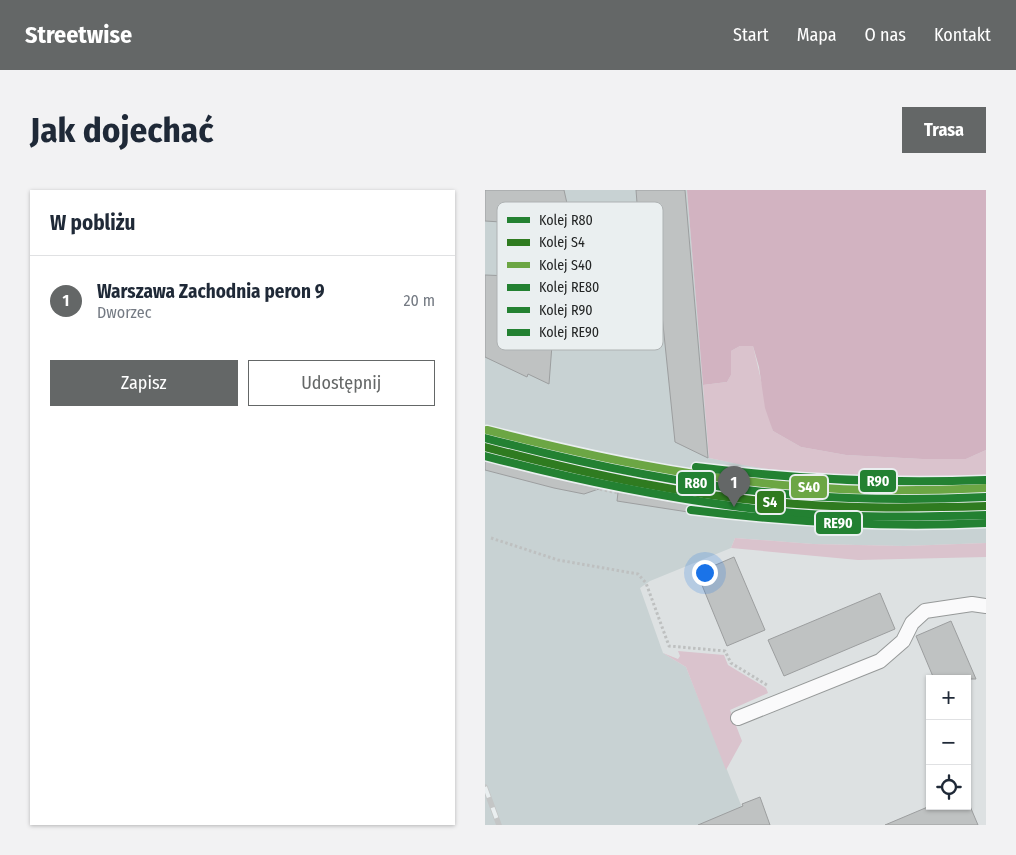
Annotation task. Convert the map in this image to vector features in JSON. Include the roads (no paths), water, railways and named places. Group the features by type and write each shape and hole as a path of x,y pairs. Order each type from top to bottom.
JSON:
{"lane":[{"path":"738,718 880,661 903,641 912,623 925,611 972,604 986,606"}],"railway":[{"path":"485,787 499,825"}],"rail line":[{"name":"S40","path":"487,430 640,465 718,478 820,488 867,490 986,488"},
{"name":"R80","path":"485,438 639,474 718,487 821,497 868,499 986,497"},
{"name":"S4","path":"485,447 639,483 757,501 821,506 915,508 986,506"},
{"name":"RE80","path":"485,456 638,491 754,509 817,515 914,517 986,515"},
{"name":"R90","path":"696,467 768,475 876,481 985,480"},
{"name":"RE90","path":"691,510 838,523 912,525 986,523"}],"place":[{"name":"Warszawa Zachodnia peron 9","path":"734,507"}]}
